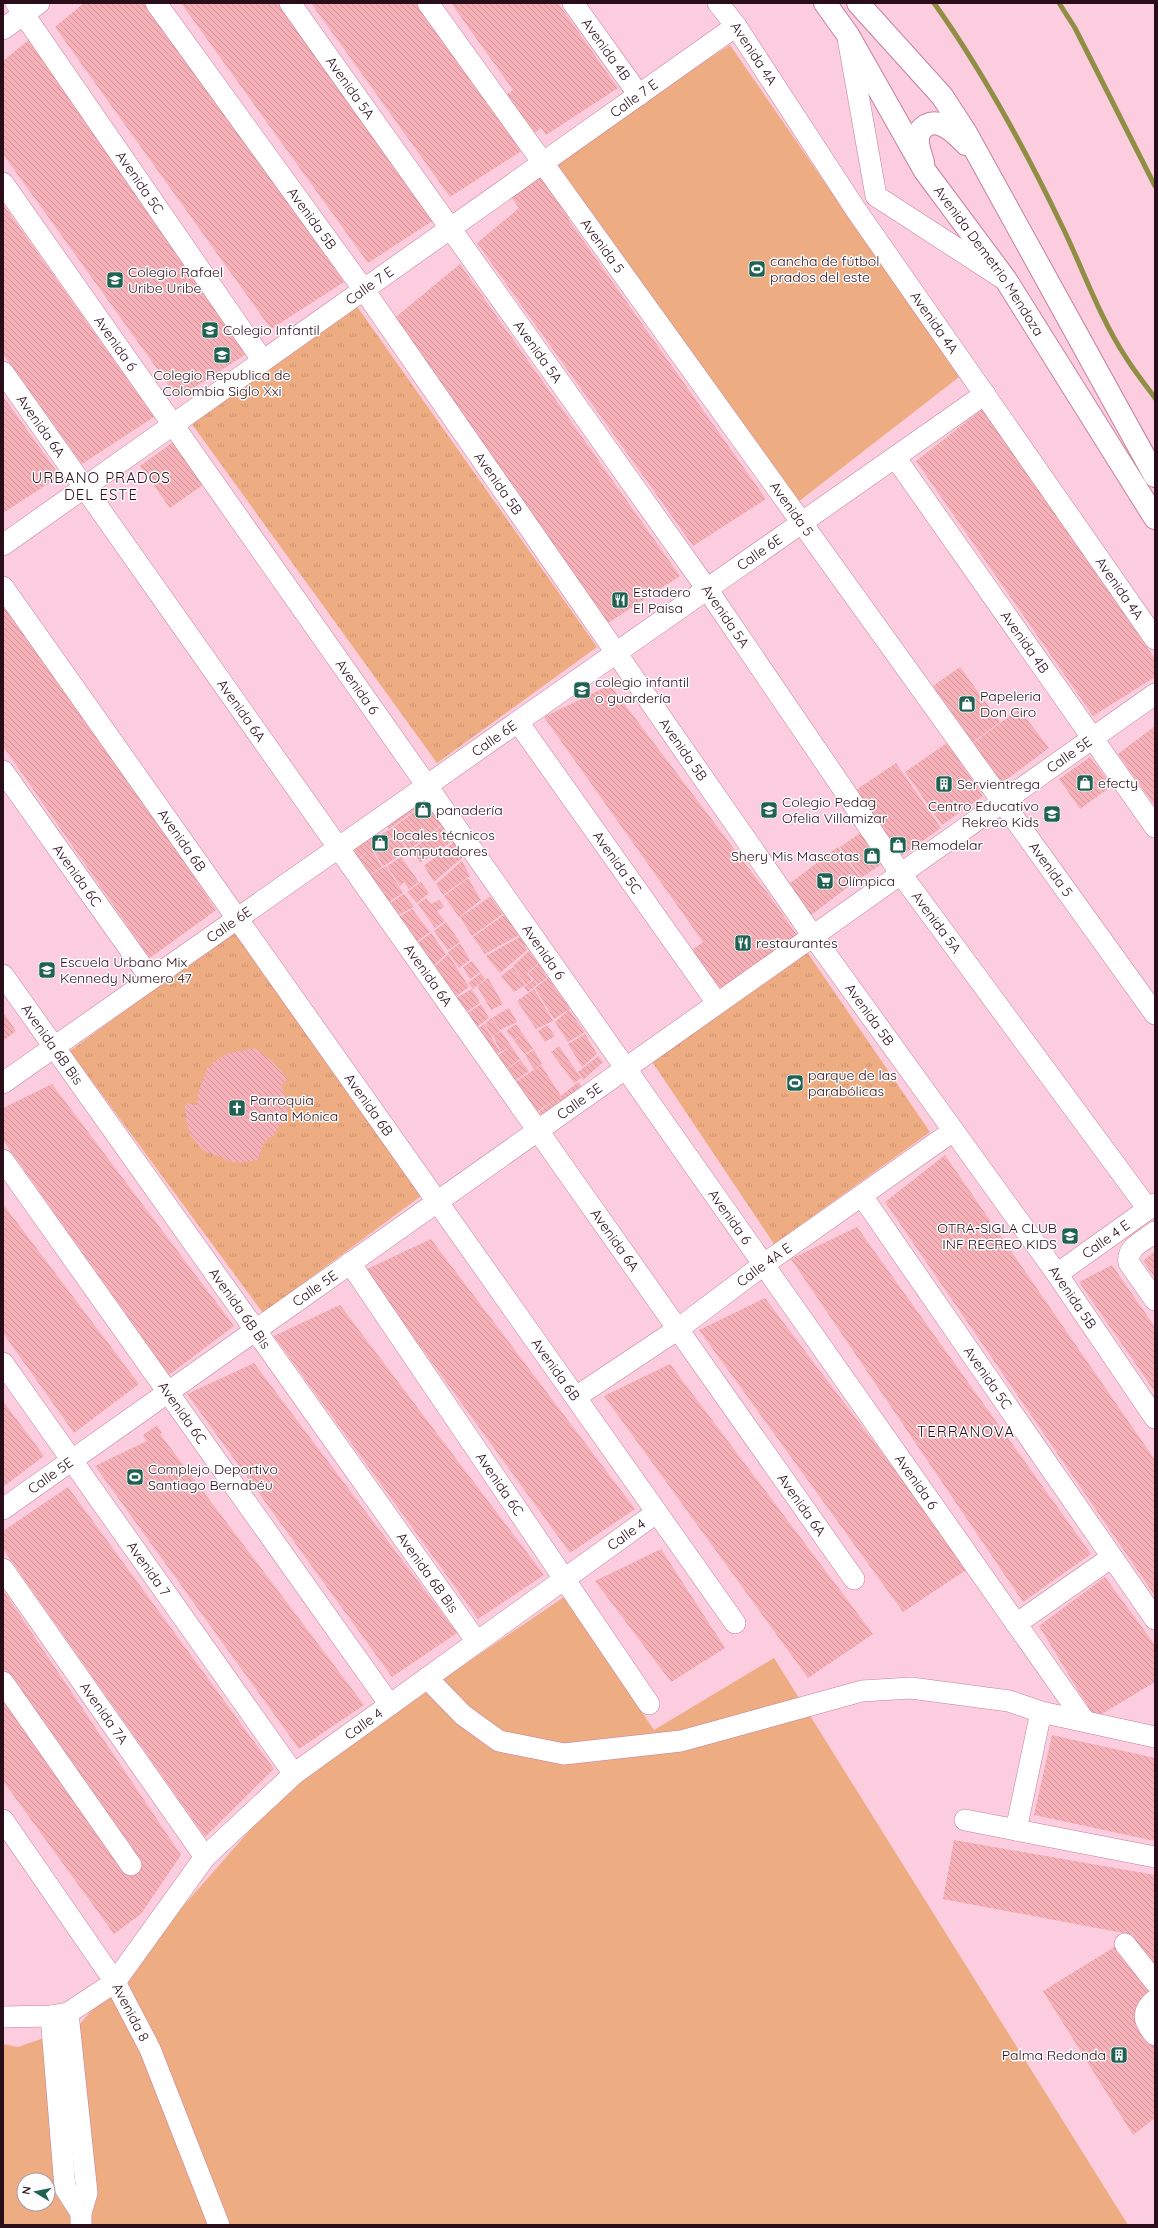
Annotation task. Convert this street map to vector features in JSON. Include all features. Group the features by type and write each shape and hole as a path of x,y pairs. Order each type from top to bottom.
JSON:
{"main road":[{"name":"Avenida Demetrio Mendoza","path":"825,3 848,35 925,171 1006,280 1155,518"},
{"path":"858,3 942,96 979,156 1155,476"},
{"path":"925,171 918,138 920,132 930,124 938,124 947,127 979,156"}],"street":[{"name":"Avenida 5B","path":"156,3 364,290 813,936 953,1132 1057,1274 1155,1418"},
{"name":"Avenida 5A","path":"290,3 707,589 901,874 1151,1207"},
{"name":"Avenida 5","path":"428,3 1155,1014"},
{"name":"Avenida 4B","path":"574,3 639,95"},
{"name":"Avenida 4A","path":"718,3 736,26 856,210 1155,639"},
{"path":"3,29 26,7"},
{"name":"Avenida 5C","path":"26,7 263,361"},
{"name":"Calle 7 E","path":"3,545 736,26"},
{"path":"848,35 876,196 1006,280"},
{"name":"Avenida 6","path":"3,183 1084,1720"},
{"path":"856,210 876,196"},
{"name":"Avenida 6A","path":"3,372 854,1579"},
{"name":"Calle 6E","path":"3,1083 985,394"},
{"name":"Avenida 4B","path":"895,457 1155,827"},
{"name":"Avenida 6B","path":"3,587 735,1623"},
{"name":"Calle 5E","path":"3,1509 1155,694"},
{"name":"Avenida 5C","path":"518,722 718,1003"},
{"name":"Avenida 6C","path":"3,771 151,979"},
{"name":"Avenida 6B Bis","path":"3,975 477,1642"},
{"name":"Calle 4A E","path":"576,1397 678,1329 763,1265 953,1132"},
{"name":"Avenida 6C","path":"3,1160 390,1705"},
{"name":"Avenida 5C","path":"862,1196 1155,1619"},
{"name":"Calle 4 E","path":"1057,1274 1151,1207"},
{"path":"1155,1232 1131,1250 1128,1257 1129,1263 1155,1300"},
{"name":"Avenida 6C","path":"350,1264 649,1704"},
{"name":"Avenida 7","path":"3,1363 294,1774"},
{"name":"Calle 4","path":"115,1982 205,1857 294,1774 656,1513"},
{"path":"1016,1624 1112,1557"},
{"name":"Avenida 7A","path":"3,1569 205,1857"},
{"path":"427,1678 463,1715 499,1741 564,1754 681,1741 862,1691 911,1688 1009,1701 1041,1712 1084,1720 1155,1737"},
{"path":"3,1682 131,1865"},
{"path":"1016,1830 1041,1712"},
{"name":"Avenida 8","path":"3,1820 115,1982 150,2049 219,2225"},
{"path":"965,1820 1155,1857"},
{"path":"1125,1944 1151,1969"},
{"path":"3,2017 60,2015 115,1982"},
{"path":"1155,2000 1147,2006 1145,2016 1146,2024 1155,2035"},
{"path":"60,2015 65,2188 81,2219"}],"green space":[{"name":"cancha de fútbol prados del este","path":"730,45 959,377 798,502 552,161"},
{"path":"356,305 597,647 437,763 189,420"},
{"path":"241,925 425,1193 263,1313 70,1051"},
{"path":"807,952 930,1132 774,1244 651,1060"},
{"path":"564,1597 654,1730 774,1658 1128,2225 3,2225 3,2044 18,2047 78,2026 294,1780"}],"building":[{"path":"84,3 147,3 344,282 271,329 55,27"},
{"path":"181,3 289,3 440,216 368,263"},
{"path":"311,3 418,3 523,150 450,197"},
{"path":"451,3 558,3 618,88 546,135 541,128 530,137 502,98 513,90"},
{"path":"30,39 251,351 178,398 3,154 3,61"},
{"path":"541,165 575,214 568,219 766,499 693,546 477,243 519,208 506,190"},
{"path":"3,204 154,417 82,464 3,354"},
{"path":"460,264 680,576 608,623 391,321"},
{"path":"3,396 60,476 3,513"},
{"path":"984,408 1155,659 1155,677 1093,716 916,461"},
{"path":"180,437 210,480 170,508 140,466"},
{"path":"3,588 216,910 150,958 3,746"},
{"name":"Papeleria Don Ciro","path":"960,667 1000,722 973,742 933,686"},
{"path":"610,685 769,895 797,935 717,991 689,952 703,942 544,717"},
{"path":"1019,709 1049,748 1002,783 973,743"},
{"path":"1155,726 1155,806 1118,754"},
{"name":"Servientrega","path":"947,743 983,796 942,825 905,772"},
{"name":"efecty","path":"1090,757 1112,786 1080,809 1059,779"},
{"path":"896,763 941,828 895,860 850,794"},
{"path":"425,792 430,799 389,829 385,821"},
{"path":"431,799 448,820 409,850 394,827"},
{"path":"444,824 454,840 420,863 413,849"},
{"path":"376,828 383,841 355,861 346,849"},
{"path":"393,828 398,835 384,841 380,835"},
{"path":"865,830 886,861 861,878 840,847"},
{"path":"398,836 408,851 383,866 372,848"},
{"path":"454,842 464,856 434,882 424,866"},
{"name":"Olímpica","path":"838,847 860,878 811,915 789,884"},
{"path":"371,849 382,867 367,877 356,862"},
{"path":"401,857 419,882 409,889 404,882 400,886 387,866"},
{"path":"462,861 470,876 443,895 436,884"},
{"path":"386,866 403,893 387,903 369,876"},
{"path":"468,878 481,900 459,917 444,896"},
{"path":"421,882 429,893 417,903 407,892"},
{"path":"404,894 414,907 396,916 388,904"},
{"path":"490,897 503,914 472,936 460,917"},
{"path":"426,898 431,904 439,900 444,907 437,911 445,921 435,928 418,904"},
{"path":"412,909 430,932 416,942 397,918"},
{"path":"504,915 519,935 485,954 473,937"},
{"path":"446,922 460,942 448,950 434,931"},
{"path":"431,933 446,954 433,966 416,944"},
{"path":"521,936 527,950 500,973 486,956"},
{"path":"460,943 470,960 459,968 448,952"},
{"path":"529,951 538,964 527,973 532,980 526,985 513,966"},
{"path":"448,954 469,987 455,997 433,968"},
{"path":"472,961 480,972 470,979 463,967"},
{"path":"539,964 547,978 538,984 528,973"},
{"path":"513,967 525,985 514,992 501,976"},
{"path":"481,973 485,979 473,989 468,983"},
{"path":"488,978 503,1004 491,1010 477,986"},
{"path":"548,978 570,1009 554,1019 535,988"},
{"path":"534,980 537,985 528,992 524,987"},
{"path":"472,989 480,1003 465,1013 456,998"},
{"path":"534,989 553,1021 536,1029 517,1001"},
{"path":"481,1004 489,1018 474,1029 465,1015"},
{"path":"509,1008 517,1022 500,1030 492,1018"},
{"path":"569,1010 585,1032 568,1042 555,1022"},
{"path":"3,1012 16,1031 3,1041"},
{"path":"491,1018 500,1031 492,1036 485,1024"},
{"path":"484,1024 500,1052 494,1057 488,1045 492,1041 485,1047 474,1032"},
{"path":"516,1024 523,1034 514,1040 506,1031"},
{"path":"547,1025 555,1036 545,1042 538,1031"},
{"path":"501,1031 520,1059 504,1071 495,1057 509,1048 501,1052 493,1036"},
{"path":"523,1034 533,1049 525,1054 514,1041"},
{"path":"585,1034 597,1054 582,1067 568,1044"},
{"path":"559,1046 581,1078 574,1083 551,1052"},
{"name":"Parroquia Santa Mónica","path":"255,1048 273,1062 288,1079 281,1085 288,1103 288,1112 274,1135 264,1142 258,1160 240,1163 229,1161 202,1150 190,1135 186,1121 185,1103 197,1105 198,1093 208,1066 212,1068 212,1063 228,1053"},
{"path":"534,1050 542,1064 534,1069 525,1055"},
{"path":"598,1056 603,1062 583,1080 578,1072"},
{"path":"520,1060 529,1071 513,1082 505,1071"},
{"path":"541,1065 561,1096 578,1082 585,1090 540,1121 536,1114 556,1099 535,1113 514,1083"},
{"path":"52,1084 234,1326 169,1375 3,1140 3,1108"},
{"path":"945,1155 1155,1460 1155,1596 885,1202"},
{"path":"3,1204 139,1384 74,1433 3,1333"},
{"path":"857,1227 1091,1554 1023,1602 791,1259"},
{"path":"431,1239 635,1509 570,1553 365,1270"},
{"path":"1155,1251 1155,1278 1143,1261"},
{"path":"1112,1265 1155,1327 1155,1392 1079,1282"},
{"path":"765,1298 969,1568 903,1612 699,1330"},
{"path":"340,1305 544,1575 478,1619 274,1336"},
{"path":"254,1363 457,1633 392,1677 187,1394"},
{"path":"670,1364 873,1634 808,1678 604,1396"},
{"path":"3,1401 44,1456 3,1487"},
{"path":"157,1425 162,1433 160,1434 364,1705 299,1749 95,1466 147,1441 143,1435"},
{"path":"68,1487 274,1769 205,1837 3,1549 3,1531"},
{"path":"661,1549 725,1648 671,1682 595,1581"},
{"path":"1105,1577 1155,1645 1155,1682 1095,1718 1039,1626"},
{"path":"3,1590 181,1855 141,1914 114,1934 3,1781"},
{"path":"1052,1735 1155,1758 1155,1841 1034,1815"},
{"path":"954,1840 1155,1875 1155,2118 1133,2135 1043,1991 1134,1935 943,1899"}],"waterway":[{"path":"934,3 970,57 1003,112 1070,242 1107,325 1128,362 1155,398"},
{"path":"1059,3 1075,28 1155,186"}],"place":[{"name":"cancha de fútbol prados del este","path":"757,269"},
{"name":"Colegio Rafael Uribe Uribe","path":"115,280"},
{"name":"Colegio Infantil","path":"210,330"},
{"name":"Colegio Republica de Colombia Siglo Xxi","path":"222,355"},
{"name":"Estadero El Paisa","path":"620,600"},
{"name":"colegio infantil o guardería","path":"582,690"},
{"name":"Papeleria Don Ciro","path":"967,704"},
{"name":"efecty","path":"1085,783"},
{"name":"Servientrega","path":"944,784"},
{"name":"panadería","path":"423,810"},
{"name":"Colegio Pedag Ofelia Villamizar","path":"769,810"},
{"name":"Centro Educativo Rekreo Kids","path":"1052,814"},
{"name":"locales técnicos computadores","path":"380,843"},
{"name":"Remodelar","path":"898,845"},
{"name":"Shery Mis Mascotas","path":"872,856"},
{"name":"Olímpica","path":"825,881"},
{"name":"restaurantes","path":"743,943"},
{"name":"Escuela Urbano Mix Kennedy Numero 47","path":"47,970"},
{"name":"parque de las parabólicas","path":"795,1083"},
{"name":"Parroquia Santa Mónica","path":"237,1108"},
{"name":"OTRA-SIGLA CLUB INF RECREO KIDS","path":"1070,1236"},
{"name":"Complejo Deportivo Santiago Bernabéu","path":"135,1477"},
{"name":"Palma Redonda","path":"1119,2055"}],"district":[{"name":"URBANO PRADOS DEL ESTE","path":"101,486"},
{"name":"TERRANOVA","path":"966,1431"}]}
